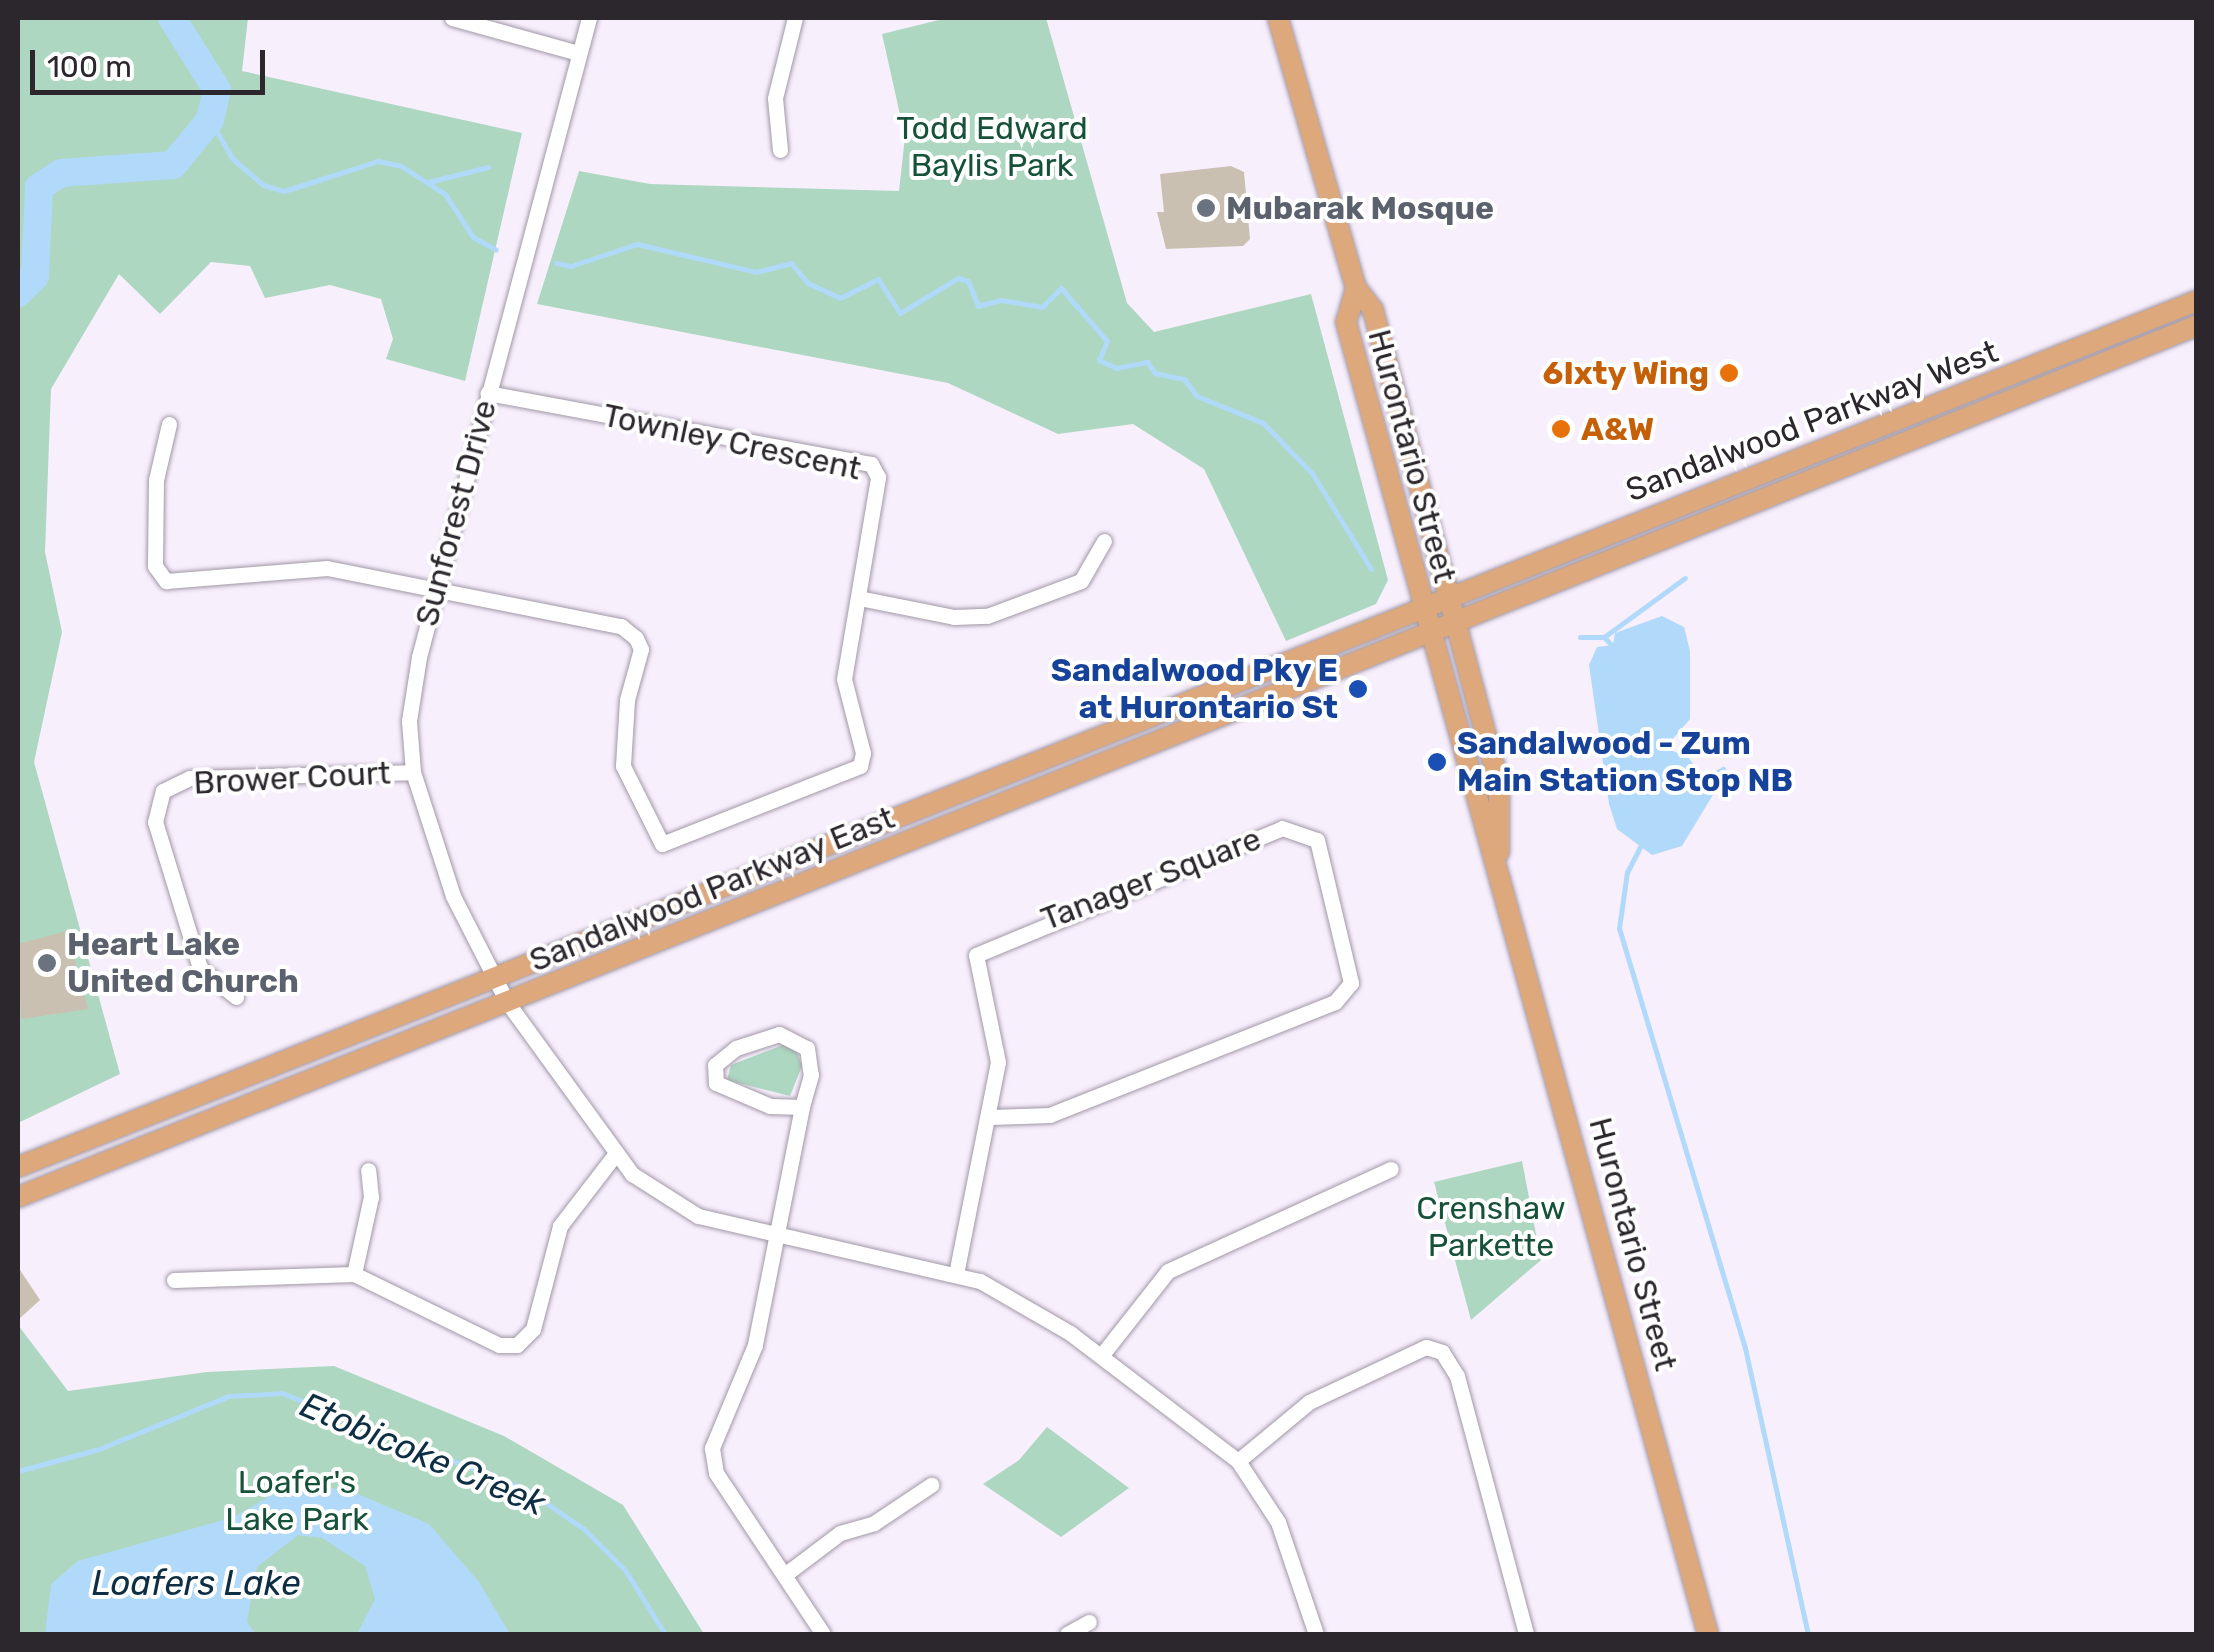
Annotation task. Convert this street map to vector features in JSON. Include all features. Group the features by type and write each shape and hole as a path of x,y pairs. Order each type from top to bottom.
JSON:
{"main road":[{"name":"Hurontario Street","path":"1278,18 1356,288 1373,310 1498,784 1499,869"},
{"name":"Hurontario Street","path":"1356,288 1346,322 1429,637 1499,869 1708,1634"},
{"name":"Sandalwood Parkway West","path":"1421,607 2196,301"},
{"name":"Sandalwood Parkway West","path":"1429,637 2196,326"},
{"name":"Sandalwood Parkway East","path":"18,1166 1421,607"},
{"name":"Sandalwood Parkway East","path":"18,1197 1429,637"}],"street":[{"path":"452,18 578,52"},
{"name":"Sunforest Drive","path":"588,18 436,594 409,721 414,772 453,896 507,1002 614,1156 672,1203 778,1236 956,1274 1000,1289 1101,1356 1238,1461 1278,1522 1316,1634"},
{"path":"780,150 775,98 795,18"},
{"name":"Townley Crescent","path":"436,594 621,626 636,638 641,649 627,700 623,766 662,844 860,766 844,679 878,477 871,464 488,393"},
{"path":"168,424 156,480 155,566 166,581 327,568 436,594"},
{"path":"859,598 954,618 987,616 1081,581 1104,542"},
{"name":"Brower Court","path":"236,998 200,968 155,822 163,791 190,778 414,772"},
{"name":"Tanager Square","path":"956,1274 991,1117 998,1062 976,955 1282,828 1317,840 1351,984 1335,1002 1050,1114 991,1117"},
{"path":"802,1107 731,1094 716,1083 716,1066 736,1048 797,1036 811,1075 755,1345 712,1448 716,1473 787,1573 823,1634"},
{"path":"174,1280 354,1274 499,1345 517,1345 533,1329 560,1226 614,1156"},
{"path":"1101,1356 1168,1272 1391,1168"},
{"path":"354,1274 371,1197 368,1170"},
{"path":"1238,1461 1309,1402 1426,1347 1442,1352 1457,1376 1526,1634"},
{"path":"787,1573 840,1533 874,1523 931,1485"},
{"path":"1068,1634 1090,1622"}],"green space":[{"path":"18,18 248,18 242,71 522,133 465,381 386,359 393,339 381,299 330,285 265,298 250,266 211,262 160,314 119,274 51,389 45,552 62,632 34,762 120,1074 18,1123"},
{"name":"Todd Edward Baylis Park","path":"947,18 1046,18 1127,303 1154,332 1311,294 1388,580 1376,604 1286,641 1204,469 1133,424 1058,434 948,383 537,304 579,171 650,184 899,191 905,137 882,34"},
{"path":"783,1045 795,1047 802,1066 790,1096 727,1080 731,1065"},
{"name":"Crenshaw Parkette","path":"1522,1161 1541,1260 1471,1320 1434,1182"},
{"name":"Loafer's Lake Park","path":"18,1325 68,1391 207,1372 334,1366 504,1436 623,1505 704,1634 18,1634"},
{"path":"1047,1427 1129,1488 1061,1537 983,1484 1019,1460"}],"water":[{"path":"1662,616 1684,627 1690,651 1690,719 1665,748 1688,757 1714,793 1682,846 1652,855 1617,829 1609,804 1589,665 1597,647 1613,645 1615,633"},
{"name":"Loafers Lake","path":"290,1484 348,1490 429,1524 479,1582 510,1634 357,1634 375,1599 365,1566 322,1538 298,1535 257,1567 247,1622 256,1634 45,1634 51,1584 78,1561 234,1517"}],"building":[{"name":"Mubarak Mosque","path":"1231,166 1244,172 1250,239 1243,246 1166,249 1157,212 1164,212 1160,174"},
{"name":"Heart Lake United Church","path":"67,931 88,1009 21,1019 18,944"},
{"path":"18,1267 40,1300 18,1320"}],"waterway":[{"name":"Etobicoke Creek","path":"18,293 35,276 39,187 61,173 173,165 210,120 217,90 172,18"},
{"path":"210,120 232,158 263,185 284,191 378,161 401,166 445,194 473,237 496,250"},
{"path":"428,182 488,167"},
{"path":"556,263 571,266 637,244 756,272 791,263 808,283 840,298 878,279 900,313 958,278 968,281 978,306 1001,300 1042,307 1061,288 1107,341 1099,360 1116,368 1147,362 1155,373 1184,379 1197,396 1263,423 1312,473 1371,569"},
{"path":"1604,637 1685,578"},
{"path":"1580,637 1604,637 1617,651"},
{"path":"1703,780 1723,769"},
{"path":"1642,843 1627,872 1619,928 1745,1348 1808,1634"},
{"name":"Etobicoke Creek","path":"18,1471 99,1449 229,1396 282,1393 527,1490 584,1529 625,1570 665,1634"}],"place":[{"name":"Mubarak Mosque","path":"1206,208"},
{"name":"6Ixty Wing","path":"1729,373"},
{"name":"A&W","path":"1561,429"},
{"name":"Sandalwood Pky E at Hurontario St","path":"1358,689"},
{"name":"Sandalwood - Zum Main Station Stop NB","path":"1437,762"},
{"name":"Heart Lake United Church","path":"47,963"}]}
